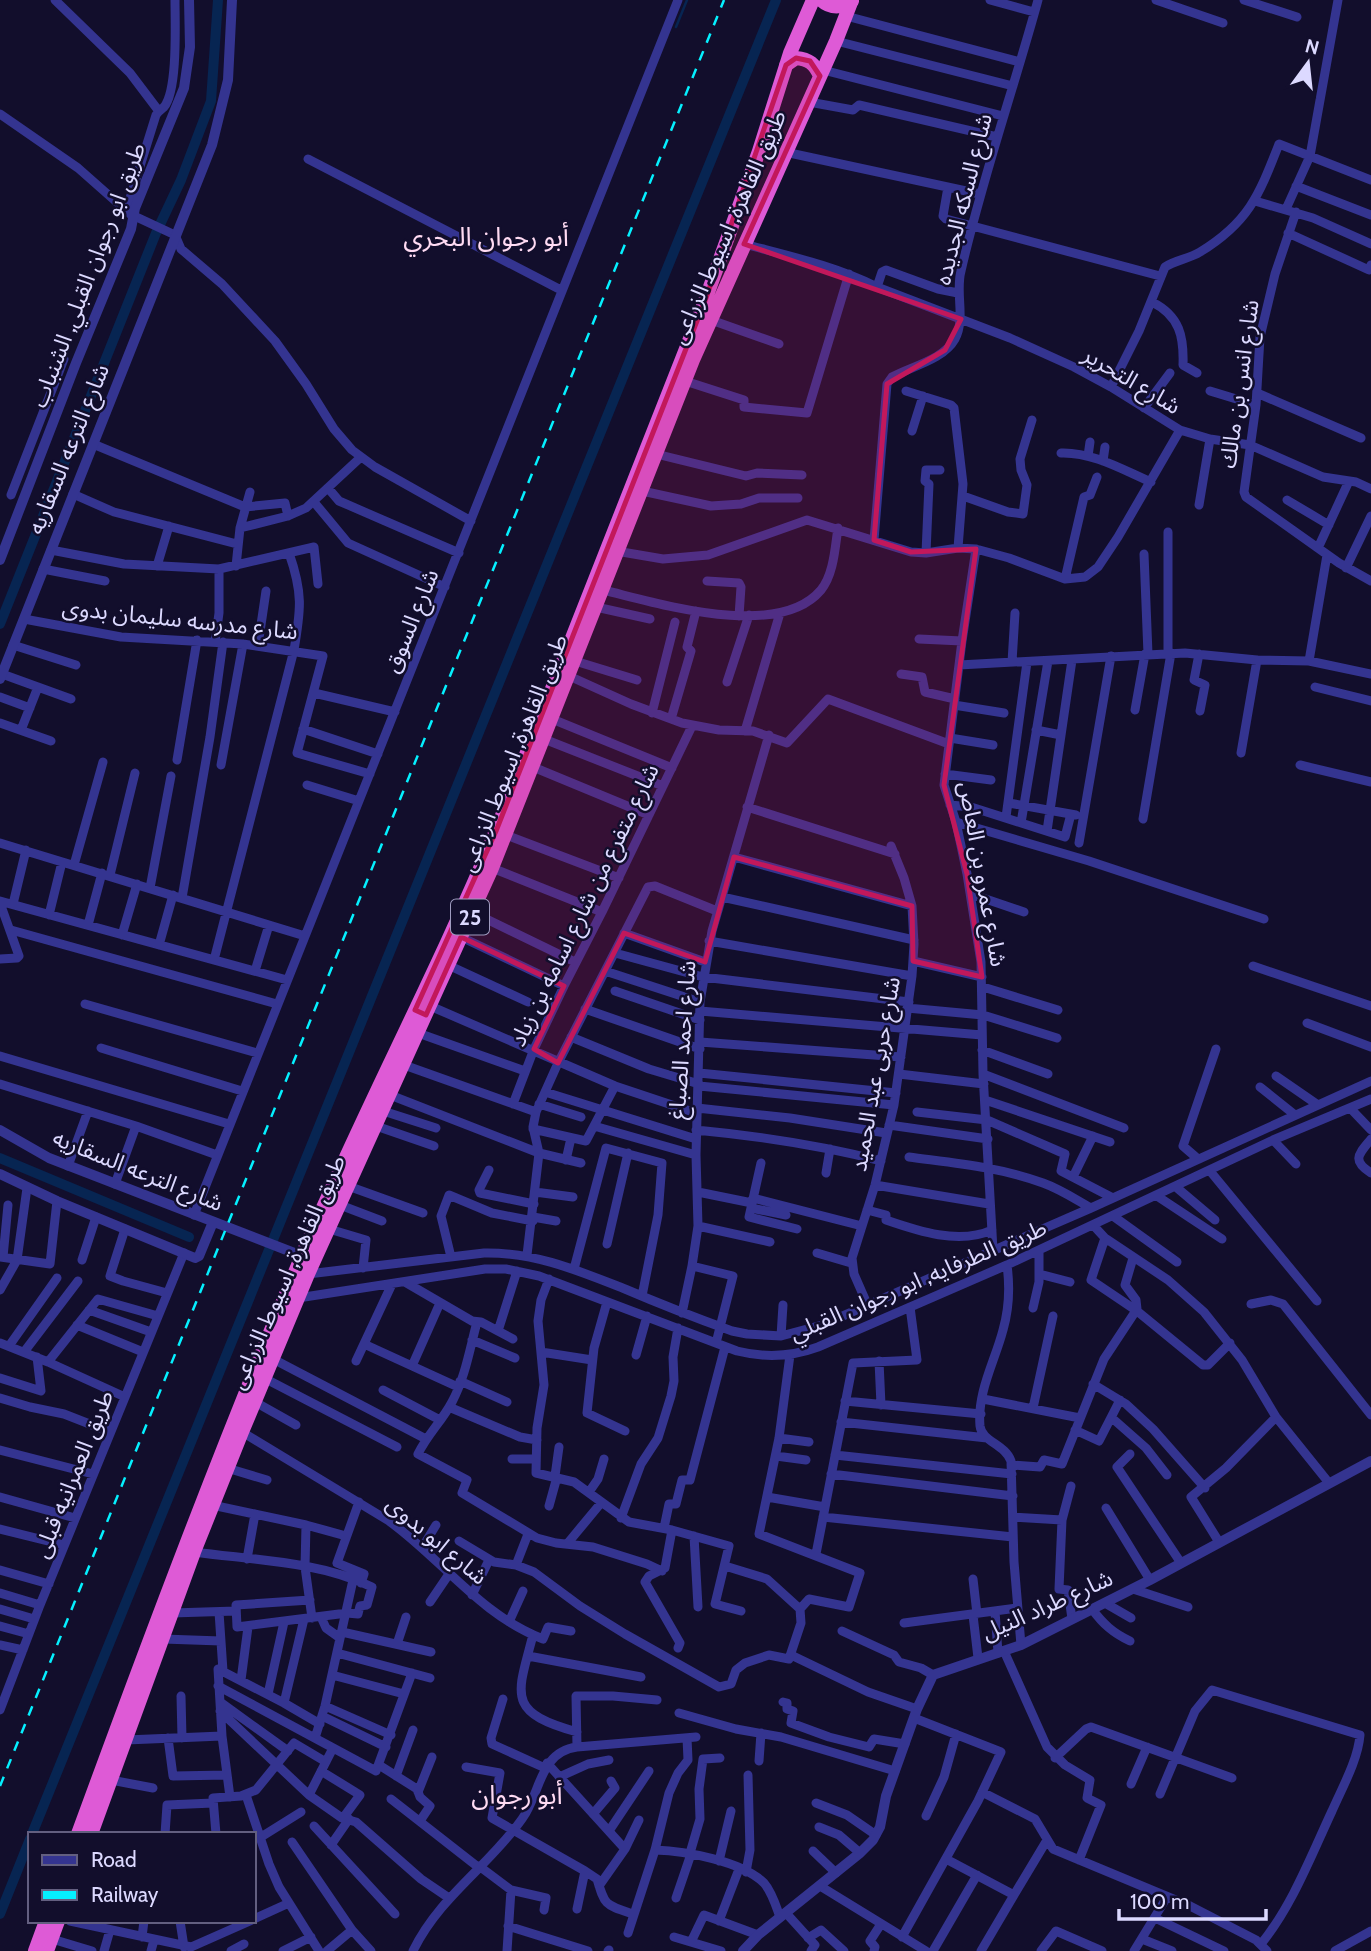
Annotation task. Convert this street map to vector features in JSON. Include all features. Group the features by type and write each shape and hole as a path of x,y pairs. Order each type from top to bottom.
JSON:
{"highway":[{"name":"طريق القاهرة, اسيوط الزراعى","path":"79,1832 163,1639 212,1505 308,1274 418,1032 424,1010 492,841 613,550 759,151 786,65 813,0"},
{"path":"821,0 835,7 844,6 852,0"},
{"name":"طريق القاهرة, اسيوط الزراعى","path":"92,1832 211,1479 302,1256 448,965 492,868 603,590 613,550 642,491 711,320 852,0"},
{"path":"786,65 796,58 803,59 816,66 821,73"},
{"path":"35,1951 45,1923"},
{"path":"49,1945 57,1923"}],"street":[{"path":"55,0 130,73 158,110"},
{"path":"130,214 158,110 165,104 172,82 175,0"},
{"name":"طريق ابو رجوان القبلي, الشنباب","path":"0,560 131,229 130,214 184,88 190,47 189,0"},
{"path":"172,234 193,194 218,124 230,57 232,0"},
{"name":"شارع السوق","path":"194,1215 678,0"},
{"path":"990,0 1034,12"},
{"name":"شارع السكه الجديده","path":"874,540 887,384 892,377 945,350 955,338 961,319 958,293 961,269 980,194 1038,0"},
{"path":"1156,0 1223,23"},
{"path":"1244,0 1297,17"},
{"name":"شارع انس بن مالك","path":"1338,0 1310,156 1296,186 1288,233 1260,337 1256,405 1244,494 1327,555 1371,581"},
{"path":"846,16 1020,62"},
{"path":"836,41 1013,86"},
{"path":"821,73 1003,116"},
{"path":"809,102 853,110 859,104 997,137"},
{"path":"0,114 78,167 130,214 172,234 183,250 231,293 275,341 334,429 361,457 471,521"},
{"path":"1111,387 1152,302 1160,276 1169,264 1204,250 1244,216 1255,201 1279,144 1371,180"},
{"path":"785,152 980,194"},
{"path":"307,159 561,290"},
{"path":"1296,186 1371,215"},
{"path":"948,187 943,216 972,227 1160,276"},
{"path":"1255,201 1291,210 1371,244"},
{"path":"1288,233 1370,269"},
{"name":"شارع الترعه السقاريه","path":"1,676 172,234"},
{"name":"شارع التحرير","path":"744,244 849,274 1010,338 1111,387 1180,430 1210,439 1250,445 1323,477 1356,482 1371,489"},
{"path":"877,287 882,272 886,270 958,293"},
{"path":"685,381 744,400 744,407 808,412 849,274"},
{"path":"1152,302 1162,307 1177,323 1184,343 1183,365 1198,373"},
{"path":"711,320 779,344"},
{"path":"23,499 11,495 55,382 64,359 76,363"},
{"path":"1144,408 1170,373"},
{"path":"55,382 67,386"},
{"path":"906,391 953,405 963,496 958,548"},
{"path":"1210,391 1256,405"},
{"path":"1257,393 1361,438"},
{"path":"912,431 923,396"},
{"path":"963,496 1008,512 1023,514 1027,485 1020,459 1032,420"},
{"path":"613,550 663,559 685,558 731,548 812,520 911,552 976,549 1065,579 1085,577 1098,567 1180,430"},
{"path":"1199,505 1210,439"},
{"path":"1088,456 1090,442"},
{"path":"93,444 245,507 285,503 288,516"},
{"path":"1103,461 1105,447"},
{"path":"1061,453 1088,456 1151,482"},
{"path":"656,454 746,476 756,473 802,475"},
{"path":"240,528 288,516 314,502 361,457"},
{"path":"926,553 929,485 925,481 926,470 940,470"},
{"path":"1065,579 1084,496 1090,495 1097,477"},
{"path":"1318,548 1349,481"},
{"path":"328,488 339,501 459,553"},
{"path":"642,491 710,506 741,504 758,498 797,498"},
{"path":"236,566 240,528 250,492"},
{"path":"73,494 114,512 237,544"},
{"path":"1287,500 1329,525"},
{"path":"314,502 348,543 445,587"},
{"path":"1346,568 1371,516"},
{"path":"157,566 169,526"},
{"path":"603,590 696,611 744,615 780,613 804,602 822,589 833,560 838,528"},
{"path":"1143,819 1169,653 1168,532"},
{"path":"51,550 109,562 219,569 315,547 318,583"},
{"name":"شارع عمرو بن العاص","path":"976,549 949,741 945,790 956,822 971,894 982,977 983,1079 993,1250"},
{"path":"214,960 295,650 301,598 299,580 289,553"},
{"path":"1135,710 1146,654 1144,554"},
{"path":"1309,661 1327,555"},
{"path":"43,569 104,581"},
{"path":"159,945 178,896 210,737 219,642 219,569"},
{"path":"707,581 738,583 741,587 744,615 727,682"},
{"path":"258,646 266,591"},
{"path":"596,607 650,619"},
{"path":"671,719 691,650 687,647 696,611"},
{"path":"745,731 780,613"},
{"path":"1012,662 1015,613"},
{"name":"شارع مدرسه سليمان بدوى","path":"24,619 108,635 243,644 323,656 298,754 370,774"},
{"path":"652,713 675,622"},
{"path":"919,639 962,641"},
{"path":"177,760 197,640"},
{"path":"221,765 243,644"},
{"path":"13,645 76,665"},
{"path":"959,665 1169,653 1309,661 1371,674"},
{"path":"1199,654 1194,680 1205,685 1200,710"},
{"path":"1079,843 1111,656"},
{"path":"1046,831 1072,660"},
{"path":"1241,754 1257,660"},
{"path":"575,661 637,680"},
{"path":"1021,823 1048,661"},
{"path":"1006,817 1027,662"},
{"path":"901,674 922,677 925,692 1004,713"},
{"path":"1,676 71,699"},
{"path":"569,676 652,713 692,726 769,735 787,743 828,699 949,741 992,745"},
{"path":"21,730 38,687"},
{"path":"1315,687 1371,701"},
{"path":"314,693 395,712"},
{"path":"0,697 30,708"},
{"path":"552,719 672,768"},
{"path":"0,723 51,741"},
{"name":"شارع متفرع من شارع اسامه بن زياد","path":"513,1104 534,1049 575,962 619,878 692,726"},
{"path":"303,729 378,754"},
{"path":"1036,730 1061,735"},
{"name":"شارع احمد الصباغ","path":"682,1313 698,1226 696,1134 700,1011 705,962 717,911 769,735"},
{"path":"544,739 663,786"},
{"path":"74,865 103,762"},
{"path":"1300,765 1371,782"},
{"path":"533,767 649,815"},
{"path":"88,925 106,874 135,772"},
{"path":"945,774 991,780"},
{"path":"150,888 171,776"},
{"path":"307,785 359,801"},
{"path":"1009,803 1083,816"},
{"path":"950,805 965,805 1065,837 1071,814"},
{"name":"شارع حربى عبد الحميد","path":"747,807 893,850 912,906 912,976 894,1105 875,1185 851,1263"},
{"path":"956,822 1088,861 1264,919"},
{"path":"506,835 619,878"},
{"path":"0,843 304,936"},
{"path":"13,904 26,850"},
{"path":"734,857 912,906"},
{"path":"49,915 62,862"},
{"path":"492,868 602,912"},
{"path":"122,935 137,884"},
{"path":"527,1255 539,1153 533,1129 538,1108 558,1063 648,887 655,886 717,911"},
{"path":"971,894 1024,912"},
{"path":"722,897 914,940"},
{"path":"0,959 19,956 1,906 13,904 287,980"},
{"path":"472,912 575,962"},
{"path":"255,971 269,925"},
{"path":"11,930 277,1004"},
{"path":"624,933 705,962"},
{"path":"461,937 564,986"},
{"path":"709,941 912,976"},
{"path":"615,953 703,978 983,1015 1057,1038"},
{"path":"913,961 982,977"},
{"path":"448,965 528,1002"},
{"path":"1253,966 1371,1006"},
{"path":"605,971 700,1011"},
{"path":"983,988 1058,1010"},
{"path":"615,991 700,1011 982,1035"},
{"path":"85,1004 257,1053"},
{"path":"585,1009 700,1046 901,1057"},
{"path":"424,1010 534,1049 558,1063 615,1086 697,1110 988,1139"},
{"path":"1307,1023 1371,1047"},
{"path":"418,1032 525,1071"},
{"path":"571,1037 649,1069 699,1085 894,1105"},
{"path":"101,1048 242,1091"},
{"path":"1198,1159 1183,1146 1216,1049"},
{"path":"982,1050 1048,1074"},
{"path":"0,1056 229,1124"},
{"path":"404,1065 513,1104 581,1117"},
{"path":"699,1073 896,1093"},
{"path":"899,1073 983,1079 1124,1128"},
{"path":"1276,1076 1318,1105"},
{"name":"طريق الطرفايه, ابو رجوان القبلي","path":"308,1274 484,1253 527,1255 574,1269 720,1327 747,1334 780,1336 822,1325 868,1306 1091,1209 1371,1081"},
{"path":"0,1084 136,1126 217,1155"},
{"path":"533,1129 586,1141 615,1086"},
{"path":"1260,1087 1296,1115"},
{"path":"545,1093 696,1134 752,1135 881,1161"},
{"path":"390,1094 539,1153 581,1163"},
{"name":"طريق الطرفايه, ابو رجوان القبلي","path":"298,1298 485,1269 517,1271 550,1279 721,1345 764,1356 790,1355 818,1348 1039,1251 1273,1140 1371,1099"},
{"path":"985,1100 1110,1142"},
{"path":"1350,1108 1371,1132 1358,1159 1362,1167 1371,1173"},
{"path":"68,1166 88,1111"},
{"path":"383,1111 436,1128"},
{"path":"917,1112 987,1120 1065,1154 1060,1170 1113,1198"},
{"path":"115,1184 136,1126"},
{"path":"376,1126 434,1146"},
{"path":"594,1126 696,1155"},
{"name":"شارع الترعه السقاريه","path":"0,1130 31,1150 68,1166 302,1256"},
{"path":"1073,1177 1093,1136"},
{"path":"566,1160 571,1138"},
{"path":"1273,1140 1296,1164"},
{"path":"574,1269 606,1148 664,1164 656,1226 642,1296"},
{"path":"826,1173 830,1149"},
{"path":"607,1244 628,1153"},
{"path":"909,1157 988,1168 1042,1183 1091,1209"},
{"path":"761,1163 750,1218 797,1229"},
{"path":"489,1170 478,1190 480,1193 534,1204"},
{"path":"1210,1171 1317,1301"},
{"path":"0,1174 57,1201 195,1258 199,1256 213,1222"},
{"path":"875,1185 989,1204"},
{"path":"348,1186 423,1213"},
{"path":"1176,1187 1215,1220"},
{"path":"0,1290 17,1260 27,1188"},
{"path":"535,1192 573,1197"},
{"path":"698,1192 862,1226"},
{"path":"451,1257 441,1216 449,1195 492,1213 556,1221"},
{"path":"1157,1196 1222,1239"},
{"path":"8,1205 1,1257 50,1264 57,1201"},
{"path":"752,1203 786,1215"},
{"path":"340,1205 382,1221"},
{"path":"867,1210 887,1215 886,1220 925,1233 970,1236 992,1230"},
{"path":"1113,1216 1177,1262"},
{"path":"82,1261 96,1217"},
{"path":"698,1226 769,1242"},
{"path":"1093,1226 1105,1238 1156,1271 1204,1312 1230,1343 1276,1417 1329,1483"},
{"path":"125,1229 110,1276 167,1293"},
{"path":"329,1229 366,1240 363,1268"},
{"path":"1105,1238 1090,1279 1137,1311 1203,1365 1208,1365 1230,1343"},
{"path":"1033,1308 1039,1274 1039,1251"},
{"name":"طريق العمرانيه قبلى","path":"0,1708 4,1688 23,1650 184,1253"},
{"path":"484,1253 485,1269"},
{"path":"817,1253 851,1263 868,1306"},
{"path":"835,1455 1012,1469 1041,1467 1044,1460 1062,1464 1093,1384 1110,1349 1137,1311 1136,1300 1125,1285 1133,1258"},
{"path":"1007,1265 1009,1292 1006,1318 986,1379 981,1429 987,1438 1004,1449 1012,1469 1013,1537 1021,1645"},
{"path":"678,1648 680,1643 645,1582 649,1576 662,1571 666,1566 670,1504 676,1504 682,1480 690,1480 721,1345 720,1327 733,1276 692,1266"},
{"path":"498,1331 517,1271"},
{"path":"1039,1274 1070,1282"},
{"path":"57,1278 5,1345 125,1396"},
{"path":"550,1279 538,1314 544,1391 538,1421 536,1472 574,1482 621,1518 638,1525 668,1529 729,1546 715,1604 741,1611"},
{"path":"24,1352 78,1281"},
{"path":"405,1282 440,1303 513,1339"},
{"path":"356,1361 392,1284"},
{"path":"48,1362 99,1298 158,1317"},
{"path":"1251,1304 1271,1300 1283,1304 1371,1415"},
{"path":"607,1301 592,1360 587,1414 625,1431"},
{"path":"412,1366 440,1303"},
{"path":"780,1336 783,1305"},
{"path":"816,1554 853,1362 917,1360 910,1307"},
{"path":"89,1310 151,1332"},
{"path":"636,1355 646,1316"},
{"path":"1033,1408 1053,1316"},
{"path":"477,1322 459,1384 449,1407 418,1454 467,1480 461,1493 527,1534 546,1541 593,1547 662,1571"},
{"path":"77,1325 143,1352"},
{"path":"621,1518 641,1464 657,1438 671,1396 678,1328"},
{"path":"472,1340 515,1358"},
{"path":"364,1344 412,1366 507,1402"},
{"path":"541,1352 592,1360"},
{"path":"790,1355 776,1456 759,1534 859,1571 849,1607 809,1599 800,1609"},
{"path":"0,1378 41,1391 37,1357"},
{"path":"273,1359 426,1439"},
{"path":"878,1361 881,1405"},
{"path":"264,1378 397,1447"},
{"path":"1093,1384 1120,1400 1153,1429 1205,1488"},
{"path":"383,1390 440,1420"},
{"path":"0,1398 64,1414 110,1432"},
{"path":"983,1399 1080,1418"},
{"path":"1075,1430 1099,1441 1120,1400"},
{"path":"845,1401 981,1414"},
{"path":"254,1402 296,1426"},
{"path":"449,1407 520,1437 537,1440"},
{"path":"1219,1542 1191,1497 1205,1488 1276,1417"},
{"path":"1112,1418 1146,1448 1167,1475"},
{"path":"841,1422 987,1438"},
{"name":"شارع ابو بدوى","path":"242,1432 397,1526 472,1595 509,1622 534,1635"},
{"path":"779,1438 809,1442"},
{"path":"549,1506 559,1447"},
{"path":"0,1450 93,1474"},
{"path":"1130,1454 1118,1468 1181,1563"},
{"path":"776,1456 806,1460"},
{"path":"512,1459 536,1459"},
{"path":"589,1492 598,1479 604,1460"},
{"name":"شارع طراد النيل","path":"933,1675 1021,1645 1133,1589 1371,1461"},
{"path":"227,1468 267,1480"},
{"path":"831,1474 1013,1496"},
{"path":"1071,1486 1062,1520 1059,1589 1068,1590 1072,1619"},
{"path":"0,1497 75,1518"},
{"path":"767,1497 825,1507"},
{"path":"315,1738 347,1613 357,1582 364,1574 337,1563 359,1502"},
{"path":"567,1544 601,1503"},
{"path":"212,1505 346,1536"},
{"path":"1106,1508 1150,1580"},
{"path":"247,1559 255,1514"},
{"path":"823,1517 1013,1537"},
{"path":"1013,1517 1062,1520"},
{"path":"284,1703 313,1618 305,1567 306,1525"},
{"path":"422,1548 436,1525"},
{"path":"0,1529 64,1545"},
{"path":"516,1565 527,1534"},
{"path":"694,1536 698,1606"},
{"path":"459,1541 489,1560 516,1565 539,1575 580,1606 625,1634 719,1687 731,1684 736,1670 744,1663 769,1655 788,1660 801,1623 800,1609 767,1579 725,1566"},
{"path":"194,1552 305,1567 371,1586 367,1604 360,1606 358,1614 347,1613 243,1627"},
{"path":"472,1595 489,1560"},
{"path":"0,1570 49,1584"},
{"path":"430,1602 449,1574"},
{"path":"973,1579 978,1658"},
{"path":"1133,1589 1188,1607"},
{"path":"509,1622 523,1591"},
{"path":"0,1593 40,1605"},
{"path":"241,1680 243,1627 236,1605 310,1600"},
{"path":"1105,1603 1131,1618"},
{"path":"904,1623 1017,1608"},
{"path":"0,1609 34,1619"},
{"path":"1092,1609 1102,1623 1115,1634 1130,1640"},
{"path":"172,1613 236,1611"},
{"path":"995,1611 1001,1652 1046,1747 1055,1758 1090,1780 1087,1798 1101,1805 1079,1860"},
{"path":"219,1612 223,1671"},
{"path":"397,1644 406,1617"},
{"path":"313,1618 341,1635 397,1644 431,1653"},
{"path":"268,1693 284,1622"},
{"path":"0,1626 29,1634"},
{"path":"571,1631 548,1626 543,1639 534,1635 520,1693 525,1707 545,1722 577,1732"},
{"path":"743,1951 758,1935 860,1853 876,1835 886,1796 915,1713 933,1675 921,1668 900,1662 894,1655 842,1632"},
{"path":"163,1639 221,1641"},
{"path":"0,1645 23,1650"},
{"path":"337,1653 430,1678"},
{"path":"791,1655 956,1734 1002,1752 902,1937"},
{"path":"528,1656 641,1677"},
{"path":"230,1797 222,1736 218,1669 284,1703 391,1735"},
{"path":"218,1686 375,1771 391,1735 412,1673"},
{"path":"332,1675 404,1694"},
{"path":"982,1792 1035,1819 1053,1849 1190,1906 1264,1948 1345,1782 1360,1735 1214,1690 1209,1692 1195,1710 1160,1794"},
{"path":"181,1696 183,1738"},
{"path":"577,1747 576,1696 657,1700"},
{"path":"503,1699 491,1742 546,1766 625,1849"},
{"path":"782,1702 788,1703 787,1709 793,1711 791,1723 829,1737 869,1747 874,1739 905,1744"},
{"path":"220,1707 291,1747 326,1762"},
{"path":"220,1707 309,1795 346,1819 358,1823 421,1879 449,1898"},
{"path":"679,1713 736,1729 781,1737 895,1772"},
{"path":"322,1715 386,1747"},
{"path":"1055,1758 1091,1727 1232,1777"},
{"path":"125,1729 168,1738 222,1736"},
{"path":"396,1776 413,1730"},
{"path":"760,1761 761,1733"},
{"path":"926,1816 944,1777 956,1734"},
{"path":"168,1738 173,1776 227,1775"},
{"path":"413,1951 426,1928 449,1898 513,1830 533,1800 546,1766 559,1752 577,1747 691,1738 688,1760 669,1793 655,1850 628,1933"},
{"path":"1131,1784 1147,1746"},
{"path":"165,1832 168,1805 246,1795 260,1786 291,1747"},
{"path":"309,1795 333,1748"},
{"path":"418,1792 432,1757"},
{"path":"676,1898 700,1819 699,1789 703,1759 720,1759"},
{"path":"559,1777 609,1760"},
{"path":"379,1765 418,1792 430,1807 420,1821"},
{"path":"466,1767 500,1773 491,1811 492,1818 597,1879 601,1896 610,1905 633,1913"},
{"path":"321,1771 360,1795 331,1845"},
{"path":"609,1832 649,1771"},
{"path":"719,1921 751,1850 748,1775"},
{"path":"111,1780 153,1788"},
{"path":"593,1814 615,1788 611,1782"},
{"path":"246,1795 269,1864 319,1951"},
{"path":"391,1799 511,1890 546,1899 544,1910"},
{"path":"213,1801 216,1832"},
{"path":"816,1802 847,1815 876,1835"},
{"path":"261,1837 301,1811"},
{"path":"719,1861 731,1811"},
{"path":"599,1885 625,1849 639,1820"},
{"path":"314,1826 395,1914"},
{"path":"819,1827 839,1835 860,1853"},
{"path":"981,1951 1046,1840"},
{"path":"292,1842 352,1930 371,1951"},
{"path":"655,1850 691,1854 742,1870 766,1886 783,1915 815,1945 811,1951"},
{"path":"813,1851 836,1872"},
{"path":"946,1858 1013,1895"},
{"path":"578,1909 585,1871"},
{"path":"933,1951 977,1875"},
{"path":"820,1886 926,1951"},
{"path":"507,1951 511,1890"},
{"path":"1134,1951 1167,1897"},
{"path":"256,1918 289,1903"},
{"path":"691,1942 703,1916 758,1935"},
{"path":"1155,1918 1224,1951"},
{"path":"79,1923 188,1948 245,1923"},
{"path":"142,1937 144,1923"},
{"path":"181,1923 188,1948"},
{"path":"874,1951 870,1940 881,1924"},
{"path":"508,1926 588,1951"},
{"path":"104,1951 110,1930"},
{"path":"327,1951 352,1930"},
{"path":"808,1938 821,1930 844,1951"},
{"path":"1041,1951 1054,1931 1102,1951"},
{"path":"1335,1951 1367,1933 1371,1943"},
{"path":"283,1951 311,1937"},
{"path":"674,1937 721,1951"},
{"path":"1142,1939 1172,1951"},
{"path":"151,1951 154,1940"},
{"path":"232,1951 244,1944"},
{"path":"49,1945 92,1951"}],"highlighted area":[{"path":"796,58 810,61 820,76 744,244 961,319 945,350 887,384 874,540 911,552 976,549 944,785 967,874 982,977 913,961 912,906 734,857 705,962 624,933 558,1063 534,1049 564,986 461,937 426,1015 415,1010 496,831 706,298 786,65"}],"waterway":[{"path":"0,624 211,101 218,0"},
{"path":"676,27 687,0"},
{"path":"33,1832 776,0"},
{"path":"0,1158 189,1237"},
{"path":"0,1914 28,1844"}],"railway":[{"path":"0,1786 724,0"}],"district":[{"name":"أبو رجوان البحري","path":"486,237"},
{"name":"أبو رجوان","path":"517,1795"}]}
